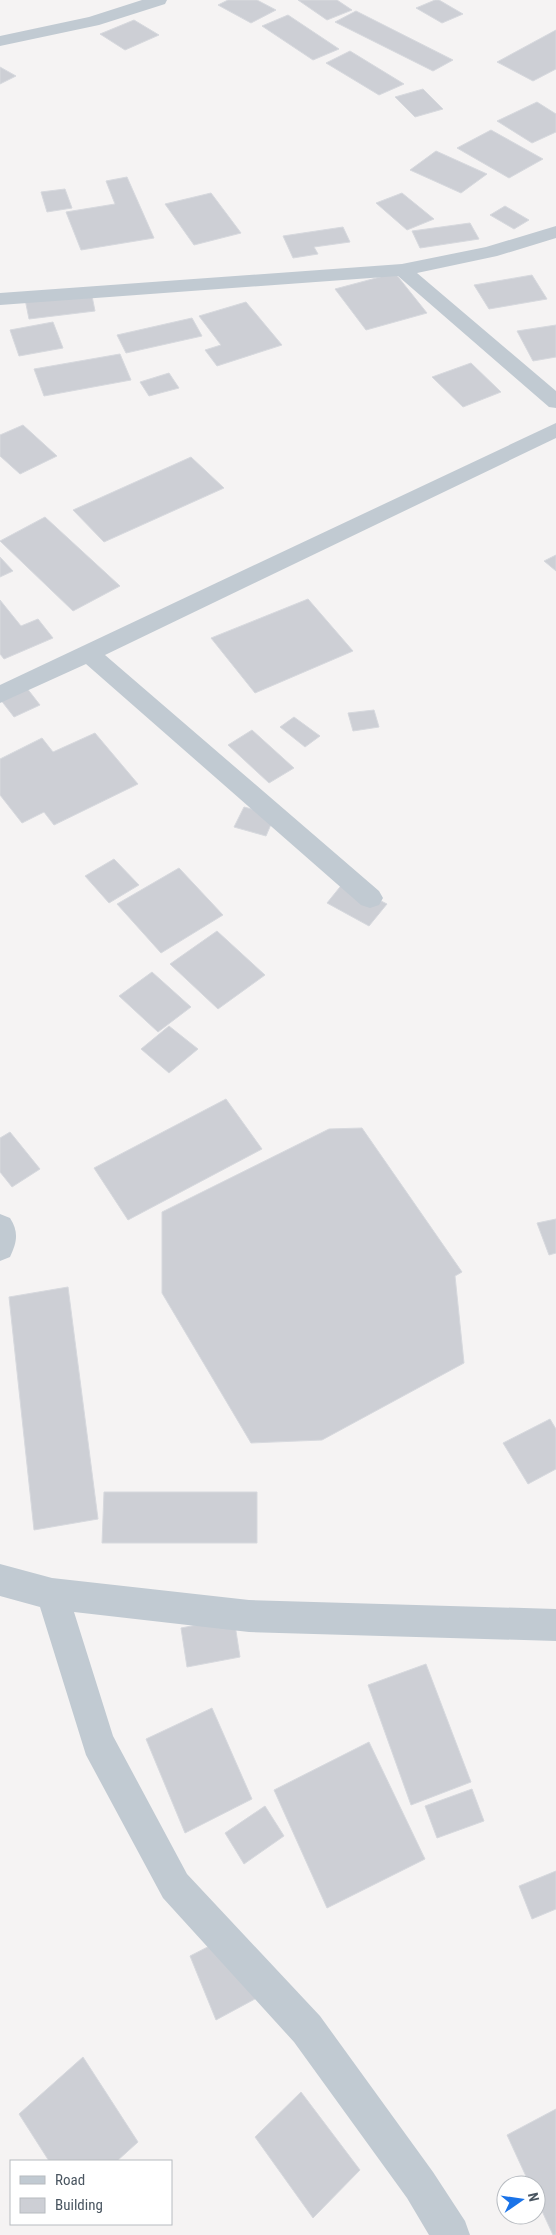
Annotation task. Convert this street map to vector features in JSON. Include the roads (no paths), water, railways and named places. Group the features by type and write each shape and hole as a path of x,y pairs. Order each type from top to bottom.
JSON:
{"street":[{"path":"0,41 93,21 159,0"},
{"path":"0,299 402,270 490,252 556,232"},
{"path":"402,270 556,402"},
{"path":"0,695 556,430"},
{"path":"88,653 370,898"},
{"path":"0,1227 3,1232 0,1248"},
{"path":"0,1580 52,1594 249,1616 556,1625"},
{"path":"52,1594 98,1743 175,1886 307,2029 420,2185 451,2235"}]}
